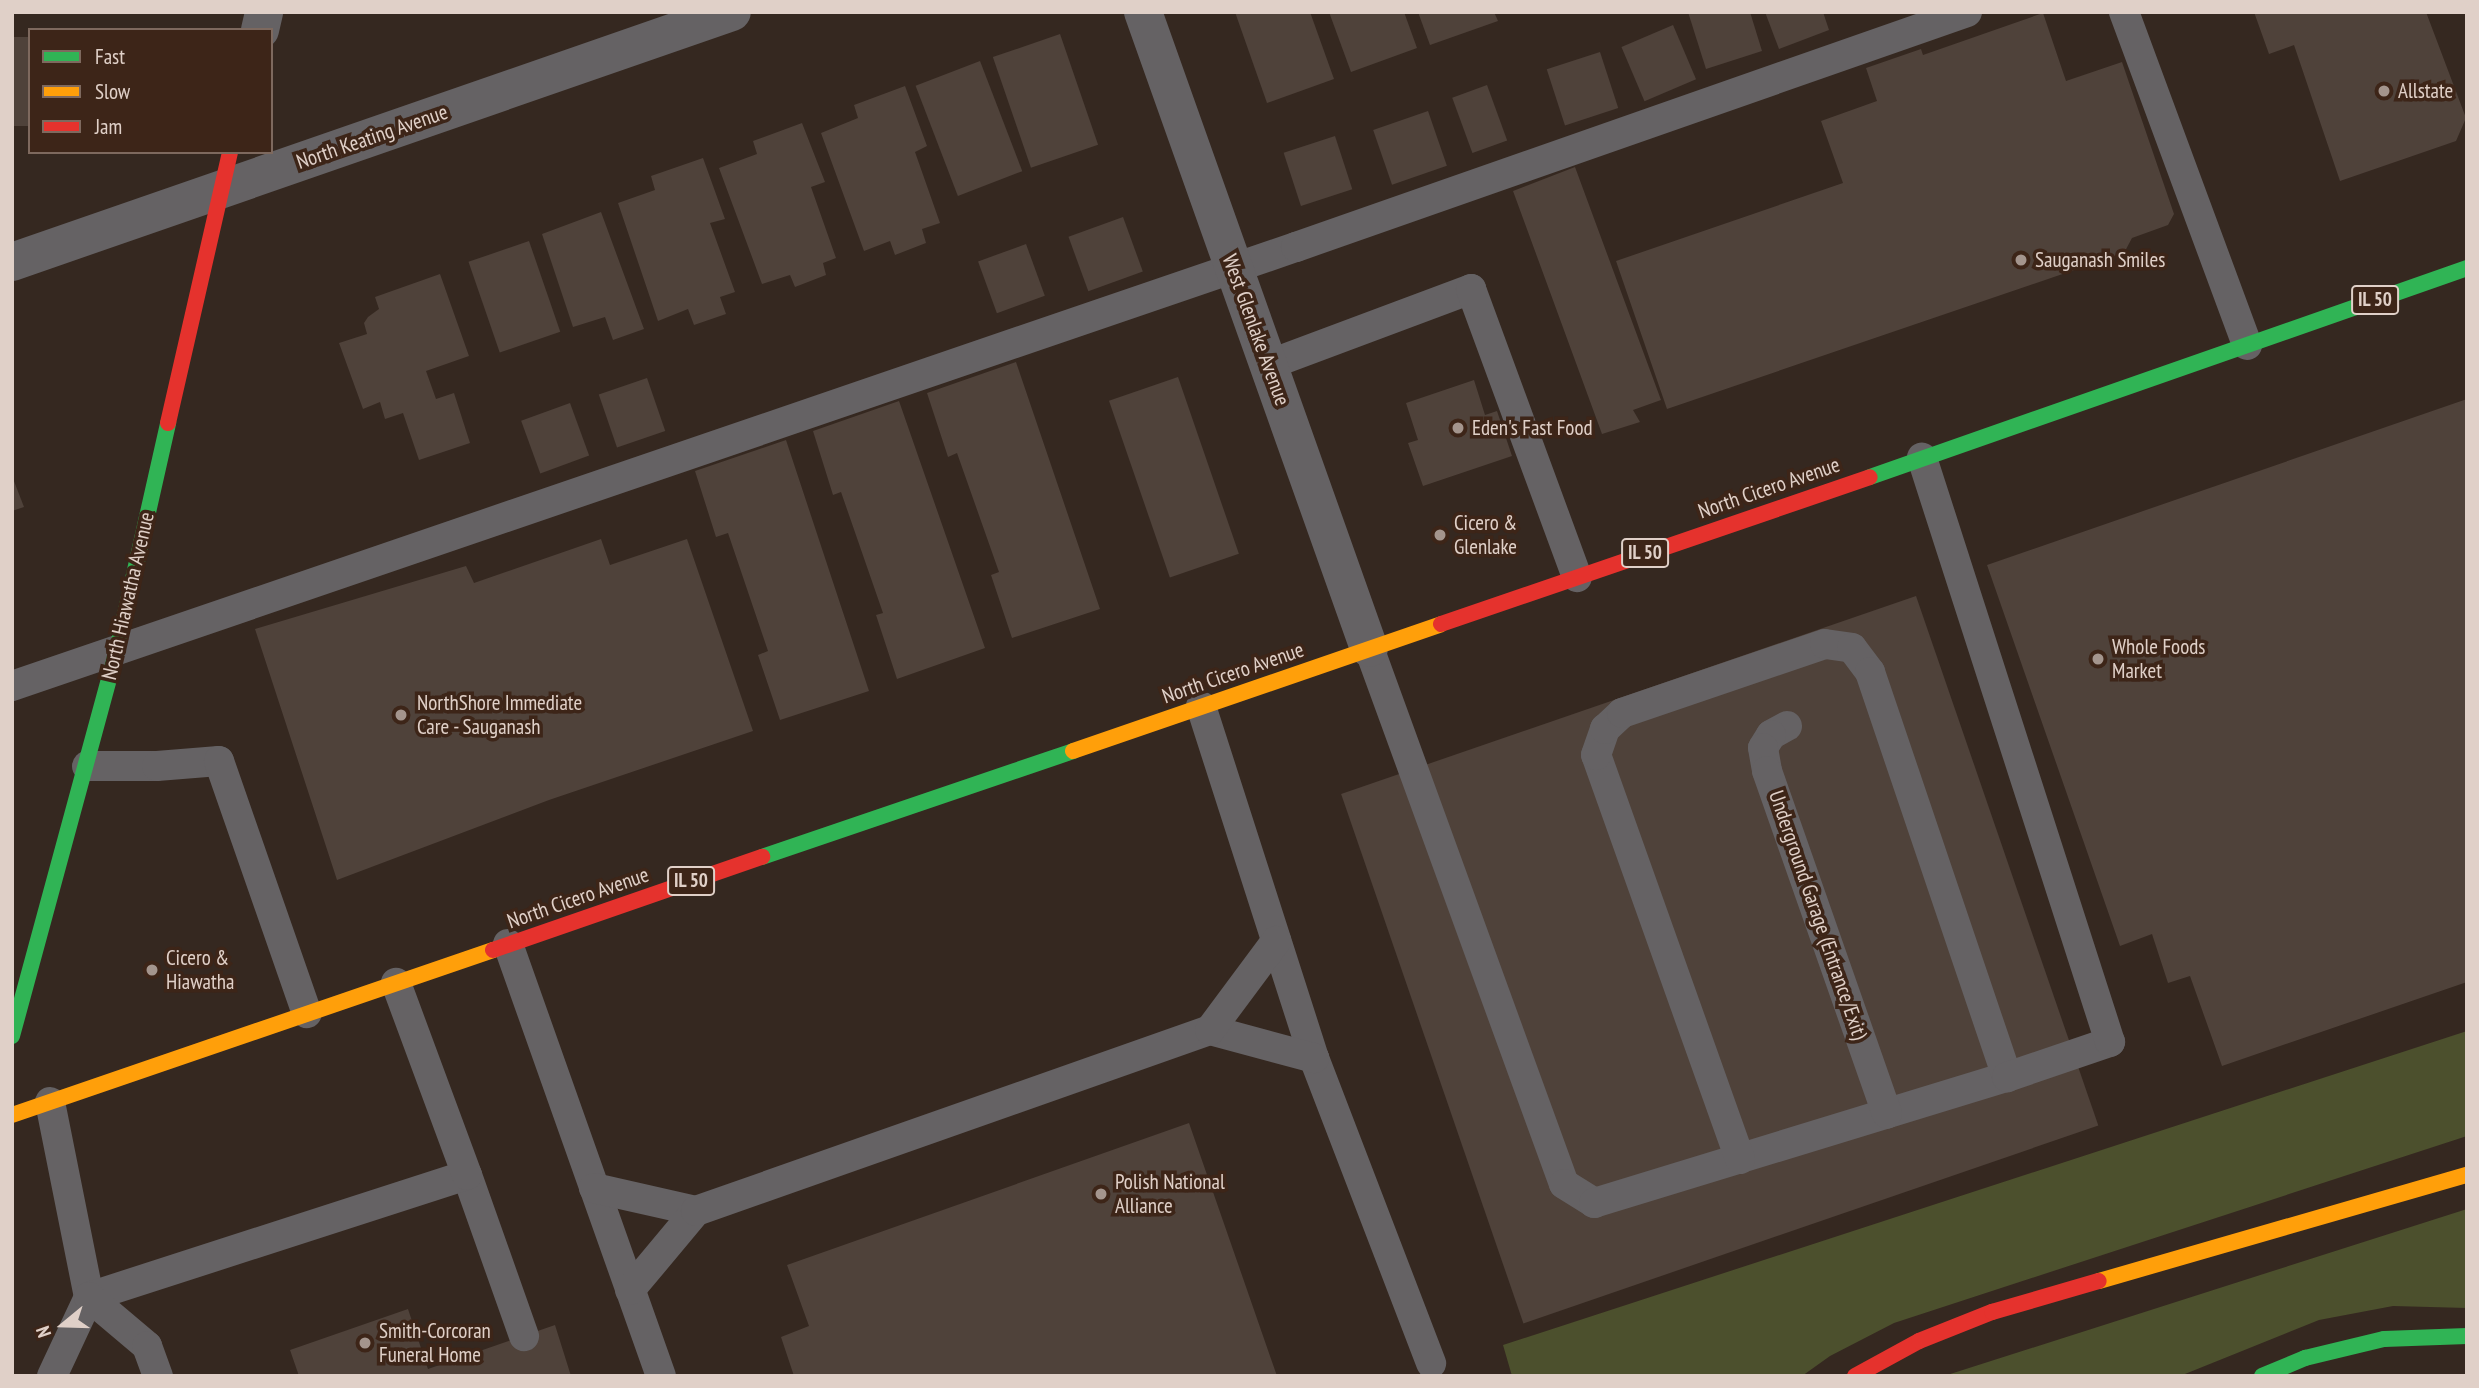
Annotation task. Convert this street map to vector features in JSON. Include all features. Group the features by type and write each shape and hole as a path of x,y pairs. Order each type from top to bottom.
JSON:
{"main road":[{"name":"North Hiawatha Avenue","path":"12,1036 117,650 230,154"},
{"name":"North Cicero Avenue","path":"12,1115 2467,268"},
{"path":"1855,1376 1919,1341 1992,1312 2467,1175"},
{"path":"2262,1376 2305,1358 2384,1339 2467,1336"}],"street":[{"name":"North Keating Avenue","path":"12,262 732,12"},
{"name":"West Glenlake Avenue","path":"1143,12 1369,648"}],"lane":[{"path":"12,686 1233,269 1967,12"},
{"path":"2124,12 2247,345"},
{"path":"1269,365 1471,289 1577,577"},
{"path":"1369,648 1564,1184 1594,1203 2007,1077 2110,1042 1922,458"},
{"path":"1740,1158 1596,755 1605,729 1622,713 1825,644 1852,648 1870,672 2007,1077"},
{"path":"1200,706 1314,1058 1432,1363"},
{"name":"Underground Garage (Entrance/Exit)","path":"1787,726 1772,735 1763,748 1767,771 1887,1114"},
{"path":"86,766 157,766 219,761 307,1013"},
{"path":"631,1290 696,1211 1210,1030 1276,941"},
{"path":"508,944 661,1376"},
{"path":"396,983 524,1336"},
{"path":"1210,1030 1314,1058"},
{"path":"50,1102 89,1297 52,1376"},
{"path":"89,1297 467,1175"},
{"path":"594,1188 696,1211"},
{"path":"89,1297 147,1346 158,1376"}],"green space":[{"path":"2467,1031 2467,1136 1894,1323 1830,1356 1802,1376 1512,1376 1503,1345"},
{"path":"2467,1209 2467,1308 2393,1306 2319,1320 2180,1376 1944,1376"}],"building":[{"path":"1235,12 1310,12 1334,79 1267,103"},
{"path":"1329,12 1404,12 1417,48 1351,72"},
{"path":"1418,12 1494,12 1498,21 1430,45"},
{"path":"1688,12 1750,12 1762,51 1706,69"},
{"path":"1765,12 1823,12 1829,30 1779,49"},
{"path":"2254,12 2426,12 2466,118 2456,141 2340,181 2294,45 2269,54"},
{"path":"2043,13 2066,81 2122,62 2174,214 2168,225 2132,238 2124,253 1667,409 1616,261 1843,183 1821,121 1877,101 1866,68 1921,49 1923,55"},
{"path":"1673,25 1696,79 1645,101 1621,47"},
{"path":"1060,34 1098,145 1031,168 993,57"},
{"path":"12,37 28,37 28,126 12,126"},
{"path":"1600,52 1618,108 1565,125 1547,69"},
{"path":"980,61 1022,171 958,196 916,86"},
{"path":"1487,85 1507,140 1472,153 1452,98"},
{"path":"905,86 927,146 915,152 940,223 922,229 926,243 895,255 890,241 864,251 821,133 858,118 854,105"},
{"path":"1428,111 1447,166 1392,185 1373,130"},
{"path":"802,123 825,182 811,187 836,258 823,263 826,275 795,287 790,275 762,284 719,168 757,154 753,141"},
{"path":"1335,136 1352,189 1301,206 1284,153"},
{"path":"703,158 725,219 710,223 735,292 720,297 726,314 694,325 688,309 658,321 618,203 655,190 651,176"},
{"path":"1575,167 1661,400 1633,410 1640,422 1602,434 1513,191"},
{"path":"601,212 644,329 613,340 605,317 573,327 542,234"},
{"path":"1123,217 1143,272 1088,291 1068,237"},
{"path":"529,241 560,332 500,353 468,262"},
{"path":"1026,244 1045,296 997,313 978,261"},
{"path":"440,274 469,356 426,371 436,399 454,393 470,443 419,460 403,413 385,419 380,402 363,409 339,343 367,334 364,323 379,309 375,297"},
{"path":"1016,362 1100,609 1012,638 991,575 999,572 957,453 948,457 927,393"},
{"path":"1178,377 1239,554 1170,578 1109,401"},
{"path":"647,378 665,431 617,448 599,395"},
{"name":"Eden's Fast Food","path":"1474,380 1485,415 1497,411 1512,456 1423,486 1408,443 1418,440 1406,403"},
{"path":"2467,399 2467,982 2222,1066 2190,976 2168,983 2152,934 2120,946 1987,565"},
{"path":"899,401 985,648 897,679 876,615 883,613 841,492 833,495 813,431"},
{"path":"570,403 589,456 540,473 521,421"},
{"path":"786,440 869,691 780,720 758,655 768,651 728,533 716,537 695,471"},
{"path":"12,476 24,507 12,511"},
{"path":"601,539 610,565 687,539 753,731 549,800 337,880 255,629 466,566 474,583"},
{"path":"1916,596 2098,1125 1523,1323 1341,794"},
{"name":"Polish National Alliance","path":"1189,1123 1277,1376 794,1376 781,1337 809,1326 787,1265"},
{"name":"Smith-Corcoran Funeral Home","path":"408,1309 428,1369 555,1325 571,1376 299,1376 290,1350"}],"traffic: fast":[{"path":"1870,477 2467,268"},
{"path":"12,1036 117,650 168,423"},
{"path":"762,857 1073,751"},
{"path":"2262,1376 2305,1358 2384,1339 2467,1336"}],"traffic: slow":[{"path":"1073,751 1441,624"},
{"path":"12,1115 493,950"},
{"path":"2099,1281 2467,1175"}],"traffic: jam":[{"path":"168,423 230,154"},
{"path":"1441,624 1870,477"},
{"path":"493,950 762,857"},
{"path":"1855,1376 1919,1341 1992,1312 2099,1281"}],"place":[{"name":"Allstate","path":"2384,91"},
{"name":"Sauganash Smiles","path":"2021,260"},
{"name":"Eden's Fast Food","path":"1458,428"},
{"name":"Cicero & Glenlake","path":"1440,535"},
{"name":"Whole Foods Market","path":"2098,659"},
{"name":"NorthShore Immediate Care - Sauganash","path":"401,715"},
{"name":"Cicero & Hiawatha","path":"152,970"},
{"name":"Polish National Alliance","path":"1101,1194"},
{"name":"Smith-Corcoran Funeral Home","path":"365,1343"}]}
